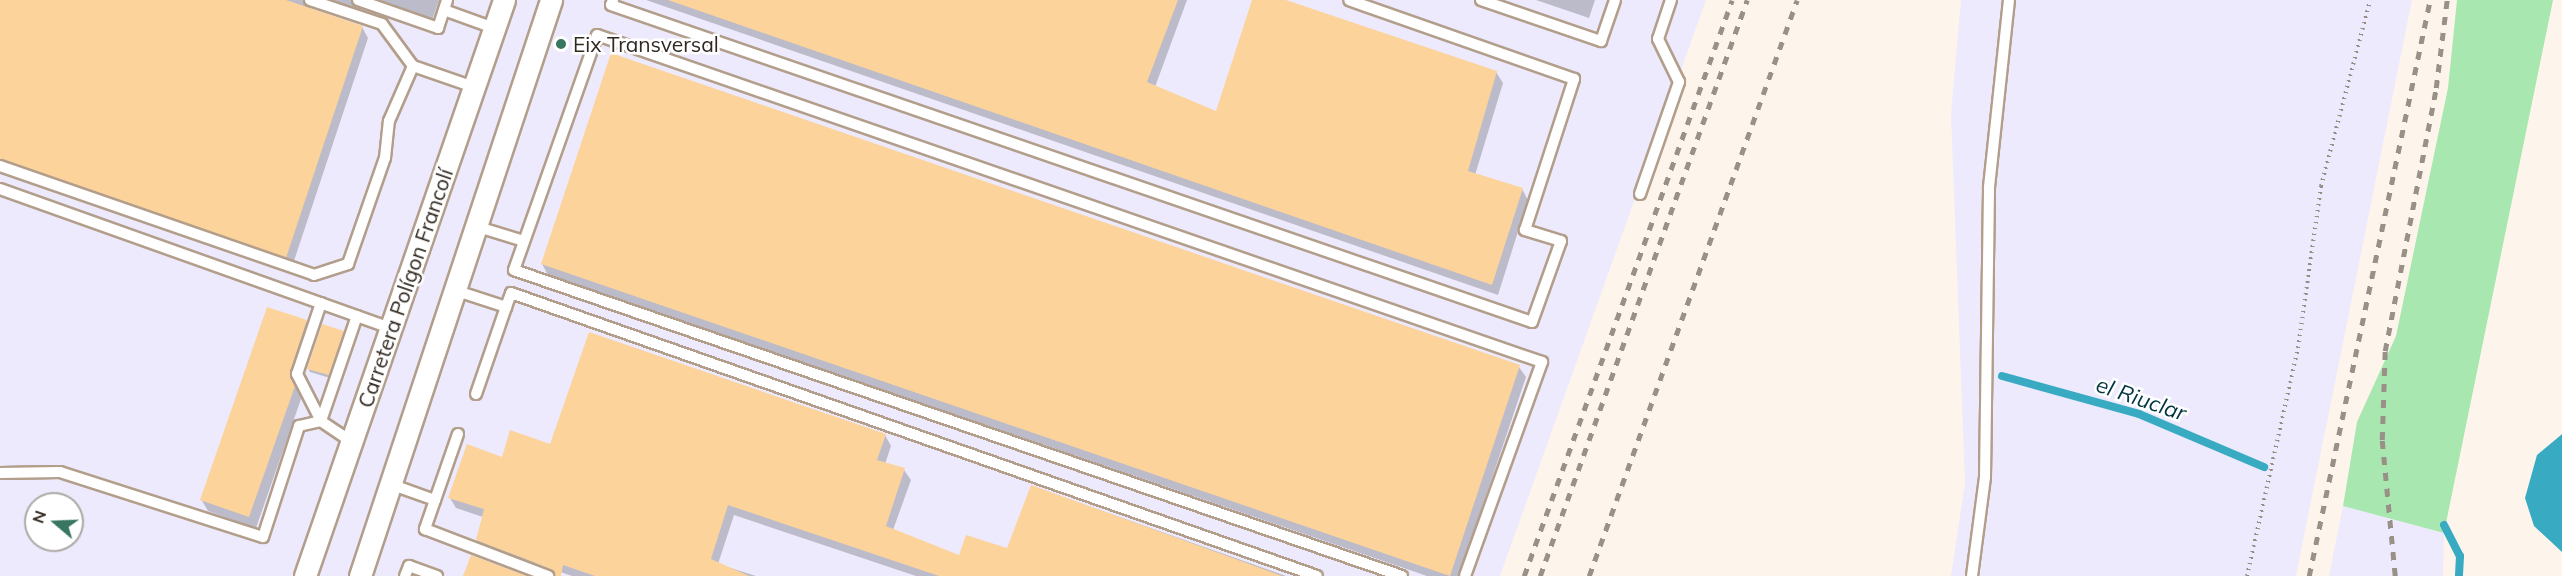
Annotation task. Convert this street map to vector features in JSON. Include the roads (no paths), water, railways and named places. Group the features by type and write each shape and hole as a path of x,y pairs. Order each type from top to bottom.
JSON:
{"street":[{"name":"Carretera Polígon Francolí","path":"305,576 504,0"},
{"path":"360,576 551,0"}],"lane":[{"path":"310,0 382,24 412,66 474,87"},
{"path":"358,0 438,28 446,5 494,28"},
{"path":"613,0 611,6 1532,322 1561,241 1525,230 1574,79 1349,0"},
{"path":"1481,0 1601,41 1615,0"},
{"path":"1640,194 1679,82 1658,39 1671,0"},
{"path":"1972,576 1985,477 1989,187 2009,0"},
{"path":"1401,576 514,270 597,35 1542,362 1465,576"},
{"path":"0,166 314,275 348,264 385,158 389,121 412,66"},
{"path":"0,189 391,328"},
{"path":"475,226 524,240"},
{"path":"454,290 506,307"},
{"path":"476,393 511,293 1317,576"},
{"path":"321,303 297,374 321,421 352,442"},
{"path":"321,421 357,316"},
{"path":"0,473 60,472 263,537 299,426 321,421"},
{"path":"458,434 425,530 548,576"},
{"path":"390,484 435,500"},
{"path":"405,576 409,566 437,576"}],"water":[{"path":"2562,434 2562,552 2534,526 2525,498 2537,455"}],"waterway":[{"name":"el Riuclar","path":"2002,376 2139,414 2264,467"},
{"name":"el Riuclar","path":"2444,525 2460,556 2459,576"}],"railway":[{"path":"1524,576 1732,0"},
{"path":"1540,576 1747,0"},
{"path":"1589,576 1797,0"},
{"path":"2309,576 2430,0"},
{"path":"2395,576 2382,440 2385,351 2436,88 2447,0"}],"place":[{"name":"Eix Transversal","path":"561,44"}]}
